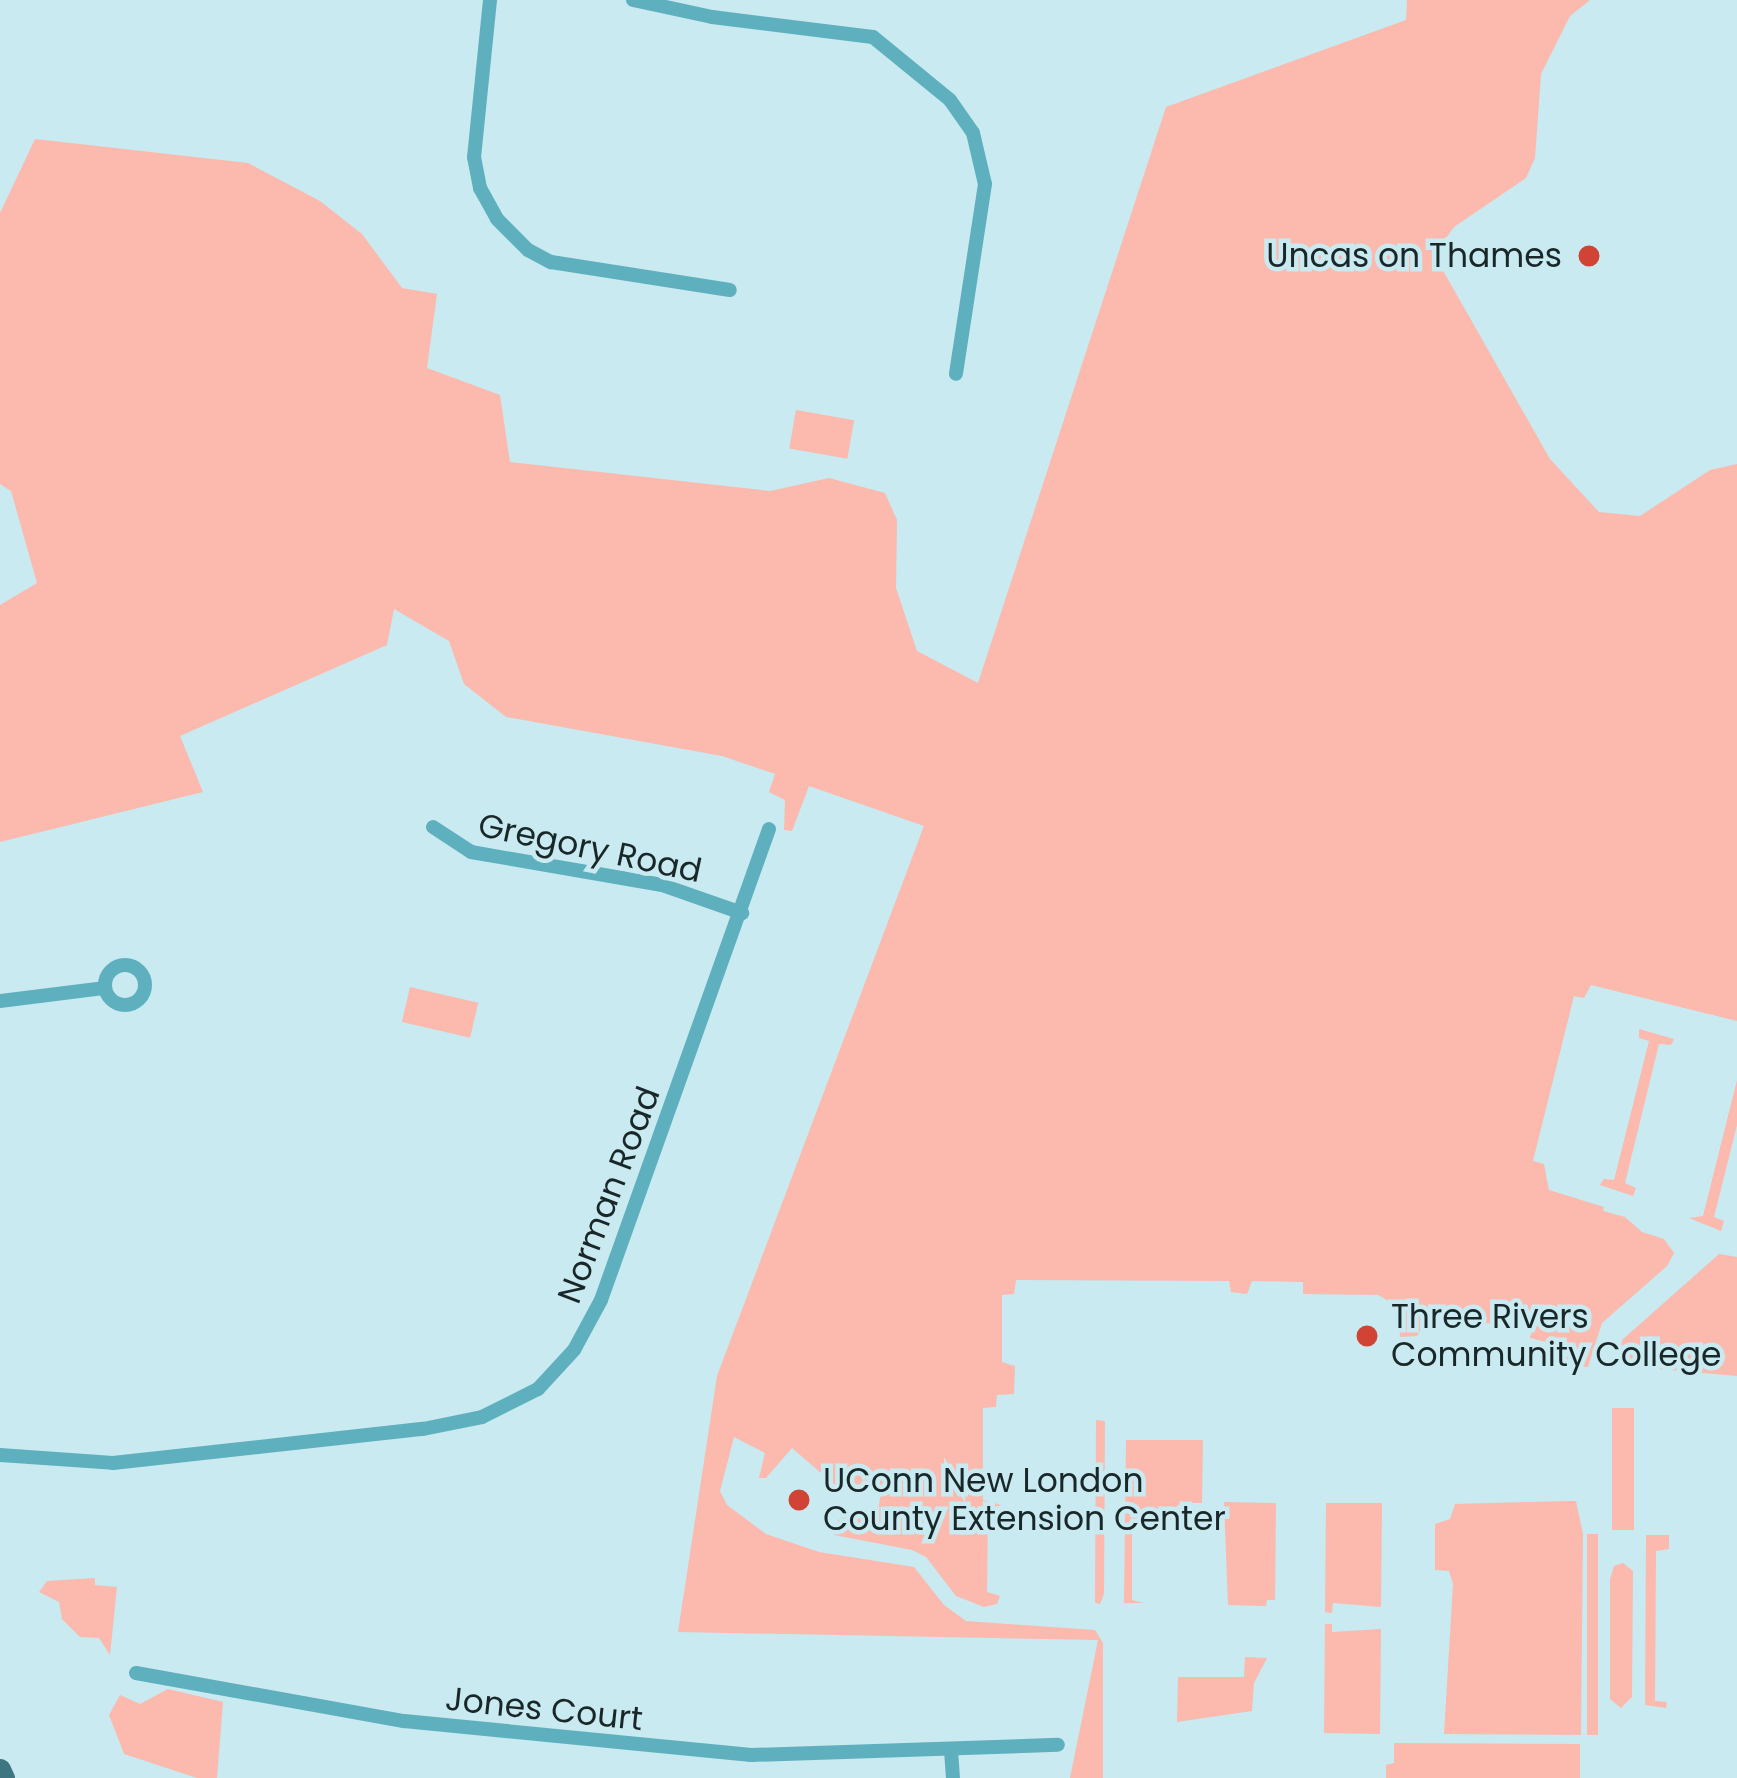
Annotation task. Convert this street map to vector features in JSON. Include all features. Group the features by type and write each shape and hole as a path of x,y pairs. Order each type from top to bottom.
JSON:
{"main road":[{"path":"0,1769 4,1778"}],"street":[{"path":"490,0 474,157 481,188 497,219 528,250 551,262 730,290"},
{"path":"633,0 871,36 940,90 973,133 985,190 956,374"},
{"name":"Gregory Road","path":"433,827 471,852 668,886 742,913"},
{"name":"Norman Road","path":"0,1455 113,1463 401,1431 470,1420 538,1389 574,1350 601,1300 769,829"},
{"path":"0,1001 105,988"},
{"name":"Jones Court","path":"136,1673 404,1721 595,1743 751,1755 1058,1745"},
{"path":"951,1750 952,1778"}],"shaded area":[{"path":"1407,0 1590,0 1570,16 1541,74 1535,158 1526,178 1454,227 1441,245 1441,267 1550,459 1599,512 1640,516 1710,470 1737,464 1737,1021 1591,985 1584,998 1574,996 1533,1161 1544,1164 1549,1190 1625,1217 1642,1232 1664,1239 1674,1253 1667,1266 1602,1323 1588,1367 1565,1365 1550,1343 1530,1338 1526,1324 1425,1322 1417,1336 1400,1337 1398,1316 1387,1300 1378,1295 1303,1294 1303,1282 1252,1281 1247,1294 1231,1292 1229,1281 1016,1280 1014,1294 1002,1295 1002,1362 1015,1366 1014,1394 997,1395 996,1407 983,1408 983,1500 1001,1505 988,1510 987,1592 1000,1596 997,1604 984,1607 956,1596 926,1557 912,1550 834,1535 838,1520 847,1516 876,1521 881,1493 835,1485 792,1448 766,1478 759,1478 765,1453 734,1437 720,1491 727,1505 766,1534 819,1552 914,1567 944,1605 966,1621 1095,1630 1103,1643 1103,1778 1070,1778 1098,1640 678,1632 717,1376 924,826 809,786 792,831 784,830 785,800 769,792 775,774 722,756 506,717 464,684 449,641 394,609 387,645 180,736 203,792 0,842 0,605 37,583 11,491 0,484 0,213 35,139 248,163 320,201 362,234 402,288 437,294 427,368 500,395 510,462 770,491 829,478 885,493 897,520 896,588 917,651 978,683 1166,107 1406,20"},
{"path":"796,410 854,420 847,459 789,448"},
{"path":"410,987 478,1003 470,1038 402,1022"},
{"path":"1639,1029 1674,1039 1671,1045 1659,1044 1625,1183 1636,1188 1633,1196 1600,1185 1604,1179 1614,1180 1649,1041 1639,1038"},
{"path":"1737,1080 1737,1125 1714,1217 1724,1221 1721,1231 1689,1218 1703,1216"},
{"path":"1719,1254 1737,1257 1737,1376 1625,1366 1620,1360 1622,1340"},
{"path":"1612,1408 1634,1408 1634,1530 1612,1530"},
{"path":"1096,1420 1105,1421 1104,1594 1100,1604 1095,1603"},
{"path":"1126,1440 1203,1440 1202,1503 1182,1503 1174,1508 1173,1520 1132,1520 1132,1600 1144,1603 1124,1603"},
{"path":"1576,1501 1583,1534 1581,1735 1444,1734 1453,1584 1449,1571 1435,1570 1435,1524 1450,1519 1455,1504"},
{"path":"1224,1502 1276,1503 1275,1600 1267,1600 1266,1606 1228,1605"},
{"path":"1326,1503 1382,1503 1381,1607 1333,1603 1332,1613 1325,1612"},
{"path":"1587,1534 1598,1534 1598,1735 1587,1735"},
{"path":"1646,1535 1669,1535 1669,1549 1656,1551 1655,1701 1667,1702 1666,1708 1645,1705"},
{"path":"1623,1563 1633,1571 1632,1697 1621,1708 1610,1699 1610,1579 1614,1566"},
{"path":"95,1578 95,1585 117,1587 110,1655 99,1638 80,1637 62,1619 59,1602 39,1592 47,1581"},
{"path":"1325,1624 1332,1624 1332,1632 1381,1629 1380,1734 1324,1733"},
{"path":"1245,1657 1267,1658 1254,1683 1252,1711 1177,1722 1178,1677 1244,1677"},
{"path":"168,1689 223,1702 217,1778 197,1778 124,1754 109,1715 120,1695 140,1704"},
{"path":"1394,1743 1580,1744 1580,1778 1386,1778 1386,1765 1394,1763"}],"place":[{"name":"Uncas on Thames","path":"1589,256"},
{"name":"Three Rivers Community College","path":"1367,1336"},
{"name":"UConn New London County Extension Center","path":"799,1500"}]}
